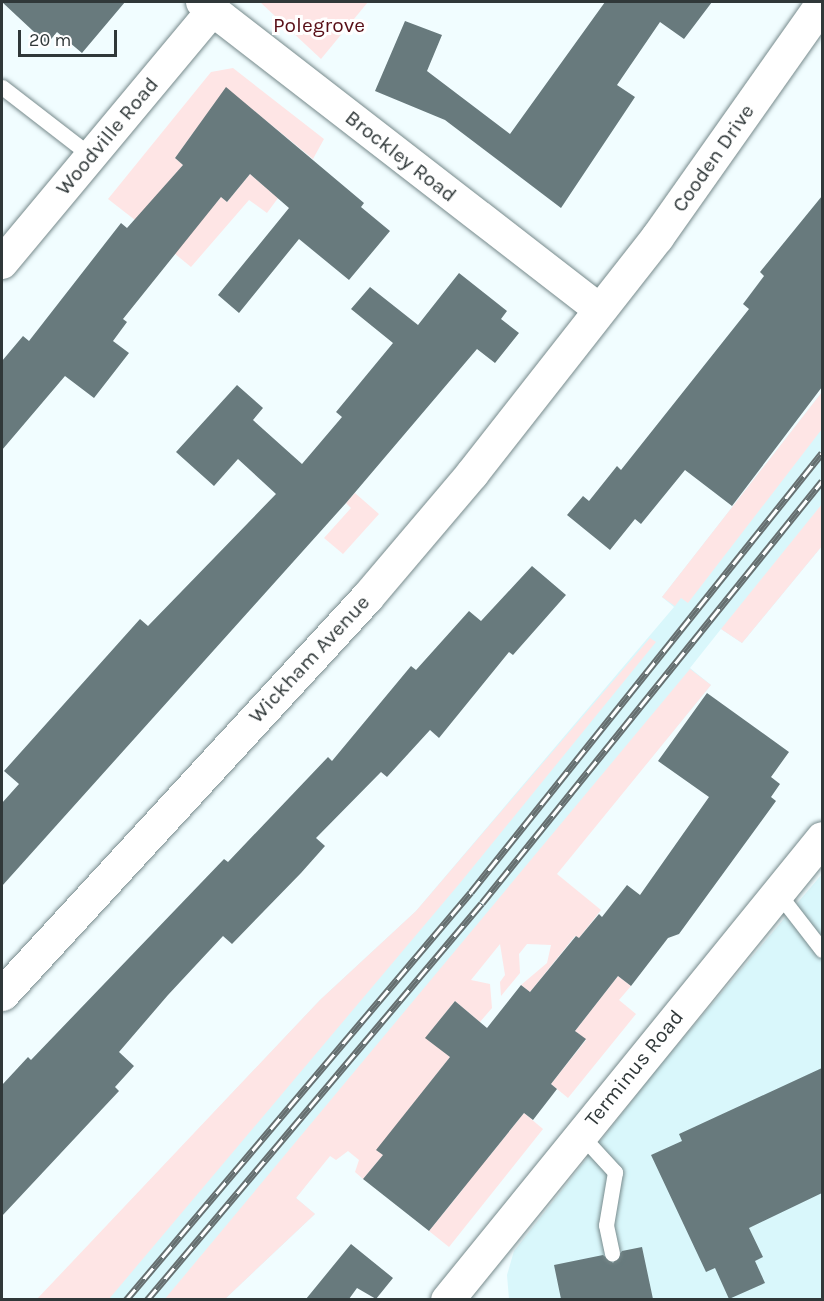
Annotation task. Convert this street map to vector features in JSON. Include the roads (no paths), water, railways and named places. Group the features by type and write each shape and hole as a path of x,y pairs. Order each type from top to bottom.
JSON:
{"street":[{"name":"Cooden Drive","path":"600,310 822,3"},
{"name":"Brockley Road","path":"207,6 600,310"},
{"name":"Woodville Road","path":"2,263 90,156 207,6"},
{"name":"Wickham Avenue","path":"2,994 367,597 600,310"},
{"name":"Terminus Road","path":"452,1298 580,1134 822,838"}],"lane":[{"path":"2,87 90,156"},
{"path":"778,893 822,950"},
{"path":"580,1134 615,1172 606,1225 612,1254"}],"railway":[{"path":"126,1300 471,892 822,453"},
{"path":"147,1300 482,903 822,481"}],"park label":[{"name":"Polegrove","path":"319,25"}]}
